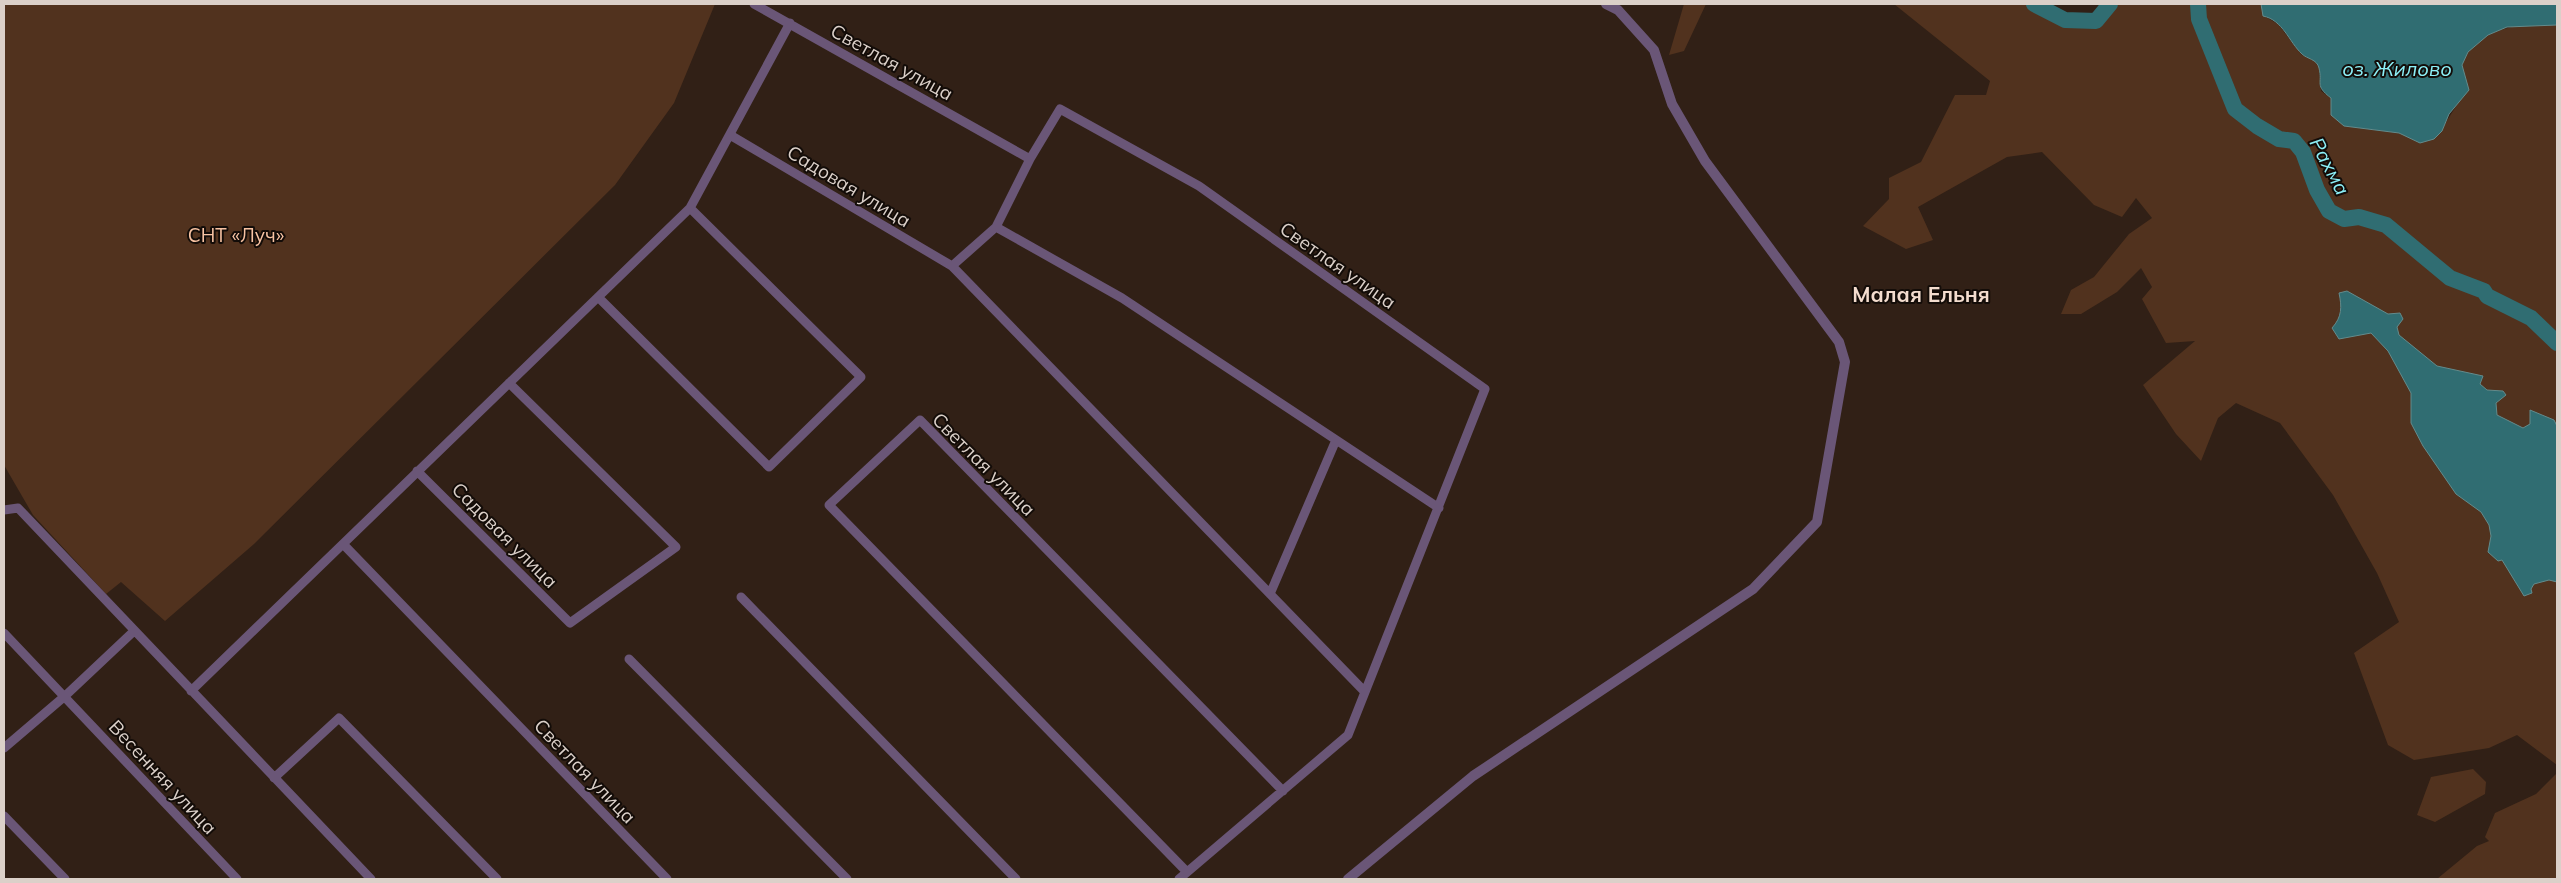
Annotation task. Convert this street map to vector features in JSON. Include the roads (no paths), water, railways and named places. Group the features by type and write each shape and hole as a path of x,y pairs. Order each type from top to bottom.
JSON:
{"street":[{"name":"Светлая улица","path":"754,4 1030,159 1060,108 1199,186 1485,389 1440,508 1348,735 1180,879"},
{"path":"1348,879 1473,776 1754,589 1817,522 1845,362 1839,342 1705,161 1672,104 1654,50 1618,10 1606,4"},
{"path":"191,691 690,208 790,23"},
{"name":"Садовая улица","path":"730,135 952,266"},
{"path":"1030,159 996,226 952,266 1365,692"},
{"path":"598,297 769,467 861,377 690,208"},
{"path":"996,226 1122,298 1440,508"},
{"name":"Садовая улица","path":"418,471 570,623 676,547 509,383"},
{"name":"Светлая улица","path":"1188,872 829,505 920,420 1283,791"},
{"path":"1270,594 1336,440"},
{"path":"4,510 18,508 372,879"},
{"name":"Светлая улица","path":"343,544 667,879"},
{"path":"741,597 1016,879"},
{"path":"4,748 134,631"},
{"name":"Весенняя улица","path":"4,633 237,879"},
{"path":"629,659 847,879"},
{"path":"274,778 339,718 497,879"},
{"path":"4,816 65,879"}],"water":[{"name":"оз. Жилово","path":"2261,4 2557,4 2557,25 2507,27 2488,35 2468,52 2462,65 2469,90 2449,114 2442,131 2434,139 2420,143 2399,133 2344,126 2331,115 2331,98 2321,87 2318,65 2297,49 2276,22 2263,16"},
{"path":"2347,291 2388,314 2400,313 2403,319 2397,327 2399,335 2437,366 2483,376 2480,384 2487,390 2503,391 2506,395 2496,403 2497,415 2523,428 2530,424 2530,410 2554,420 2557,426 2557,582 2549,580 2534,584 2531,589 2532,593 2524,596 2502,560 2498,561 2488,552 2491,536 2489,525 2481,512 2456,494 2423,446 2411,423 2411,393 2388,351 2371,333 2339,339 2332,328 2338,320 2340,312 2339,293"}],"waterway":[{"name":"Рахма","path":"2034,4 2065,20 2096,21 2110,4"},
{"name":"Рахма","path":"2198,4 2199,19 2235,109 2257,126 2279,139 2294,141 2303,152 2317,190 2329,211 2344,219 2359,217 2386,225 2450,278 2484,291 2487,296 2531,318 2557,343"}],"district":[{"name":"Малая Ельня","path":"1921,294"}],"park label":[{"name":"СНТ «Луч»","path":"236,235"}]}
